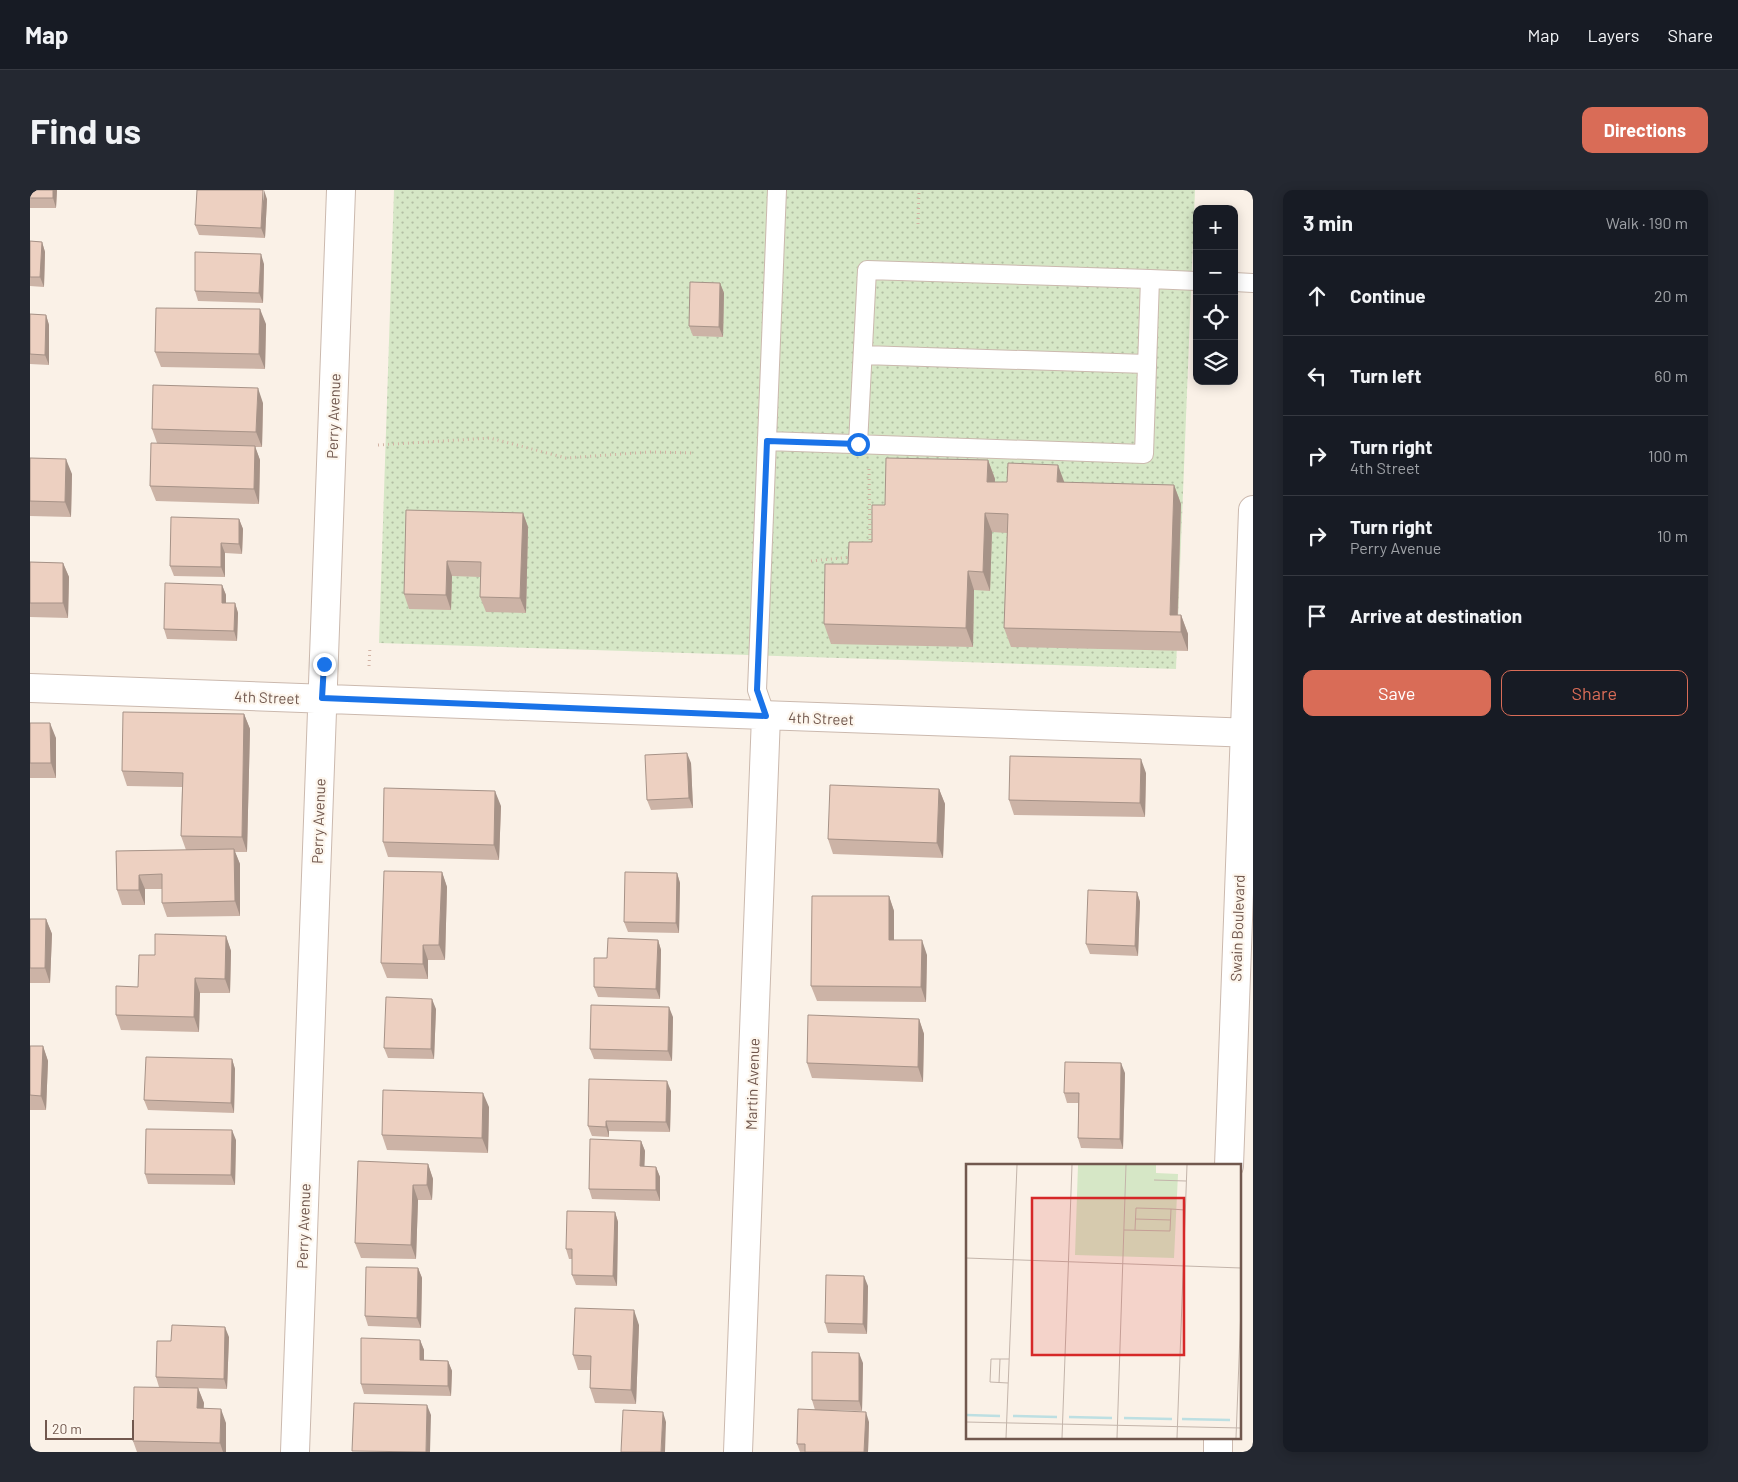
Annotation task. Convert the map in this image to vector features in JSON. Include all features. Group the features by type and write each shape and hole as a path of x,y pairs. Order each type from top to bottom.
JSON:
{"street":[{"name":"Perry Avenue","path":"295,1452 341,190"},
{"name":"Swain Boulevard","path":"1229,1164 1249,733 1253,510"},
{"name":"4th Street","path":"30,688 1249,733"},
{"name":"Martin Avenue","path":"738,1452 766,716"}],"lane":[{"path":"766,716 757,690 777,190"},
{"path":"858,444 868,270 1193,281"},
{"path":"767,441 1144,454 1150,279"},
{"path":"1238,282 1253,283"},
{"path":"863,356 1147,364"}],"path":[{"path":"918,224 919,190"},
{"path":"378,445 490,438 566,458 650,452 695,453"},
{"path":"869,466 870,554"},
{"path":"811,561 855,556"},
{"path":"370,646 370,666"}],"green space":[{"path":"394,190 1195,190 1176,669 379,643"}],"building":[{"path":"30,190 53,190 53,198 30,198"},
{"path":"197,190 263,190 261,228 195,225"},
{"path":"30,241 42,242 40,277 30,277"},
{"path":"195,252 261,254 259,293 195,291"},
{"path":"690,282 720,283 719,327 689,326"},
{"path":"156,308 260,309 259,354 155,352"},
{"path":"30,314 46,315 45,355 30,354"},
{"path":"153,385 258,388 256,432 152,429"},
{"path":"151,443 255,446 254,489 150,486"},
{"path":"30,458 66,459 65,502 30,501"},
{"path":"886,458 988,460 987,482 1007,482 1008,463 1058,465 1057,482 1174,485 1170,615 1181,615 1181,632 1004,628 1008,514 985,513 983,572 968,571 966,628 824,624 825,564 848,564 849,542 872,542 872,505 885,505"},
{"path":"406,510 523,513 520,598 480,597 481,562 447,561 446,595 404,594"},
{"path":"171,517 239,519 239,544 221,543 221,567 170,566"},
{"path":"30,562 63,563 63,603 30,603"},
{"path":"165,583 222,585 222,603 235,603 234,631 164,629"},
{"path":"123,712 244,714 242,837 181,836 183,773 122,771"},
{"path":"30,723 50,723 51,763 30,763"},
{"path":"687,753 689,798 647,800 645,755"},
{"path":"1010,756 1141,759 1140,803 1009,800"},
{"path":"830,785 939,789 937,843 828,839"},
{"path":"384,788 495,791 494,845 383,842"},
{"path":"234,849 235,901 162,903 162,874 139,875 139,890 117,890 116,851"},
{"path":"384,871 442,872 439,945 423,945 423,964 381,963"},
{"path":"625,872 677,873 676,923 624,922"},
{"path":"1088,890 1137,892 1135,946 1086,944"},
{"path":"812,896 889,896 889,940 922,940 921,987 811,986"},
{"path":"30,919 46,919 45,968 30,968"},
{"path":"155,934 226,936 225,979 195,978 194,1017 116,1015 116,986 138,987 139,955 155,955"},
{"path":"608,938 658,940 656,989 594,987 594,958 607,958"},
{"path":"386,997 432,999 431,1049 384,1048"},
{"path":"591,1005 669,1007 668,1051 590,1049"},
{"path":"808,1015 919,1019 918,1067 807,1063"},
{"path":"30,1046 43,1046 41,1096 30,1095"},
{"path":"146,1057 232,1059 231,1103 144,1100"},
{"path":"1065,1062 1121,1063 1120,1139 1078,1138 1079,1093 1064,1093"},
{"path":"589,1079 667,1081 666,1122 606,1121 606,1127 588,1126"},
{"path":"383,1090 483,1093 482,1138 382,1135"},
{"path":"146,1129 232,1130 231,1175 145,1174"},
{"path":"590,1139 641,1141 640,1166 656,1167 656,1190 589,1189"},
{"path":"358,1161 428,1164 427,1185 413,1185 411,1245 355,1243"},
{"path":"567,1211 615,1212 613,1276 572,1275 572,1249 566,1249"},
{"path":"366,1267 418,1268 417,1318 365,1316"},
{"path":"826,1275 864,1276 863,1324 825,1323"},
{"path":"575,1308 634,1310 631,1390 590,1388 591,1356 573,1355"},
{"path":"172,1325 225,1327 224,1379 156,1377 157,1341 171,1341"},
{"path":"361,1338 420,1340 420,1360 448,1361 448,1386 361,1384"},
{"path":"812,1352 859,1353 859,1401 812,1400"},
{"path":"134,1387 198,1388 197,1408 221,1409 220,1443 133,1441"},
{"path":"354,1403 427,1405 426,1452 352,1451"},
{"path":"798,1409 866,1412 864,1452 805,1452 805,1444 797,1444"},
{"path":"623,1410 663,1412 661,1452 621,1452"}],"route":[{"path":"324,664 322,698 766,716 757,690 767,441 858,444"}]}
